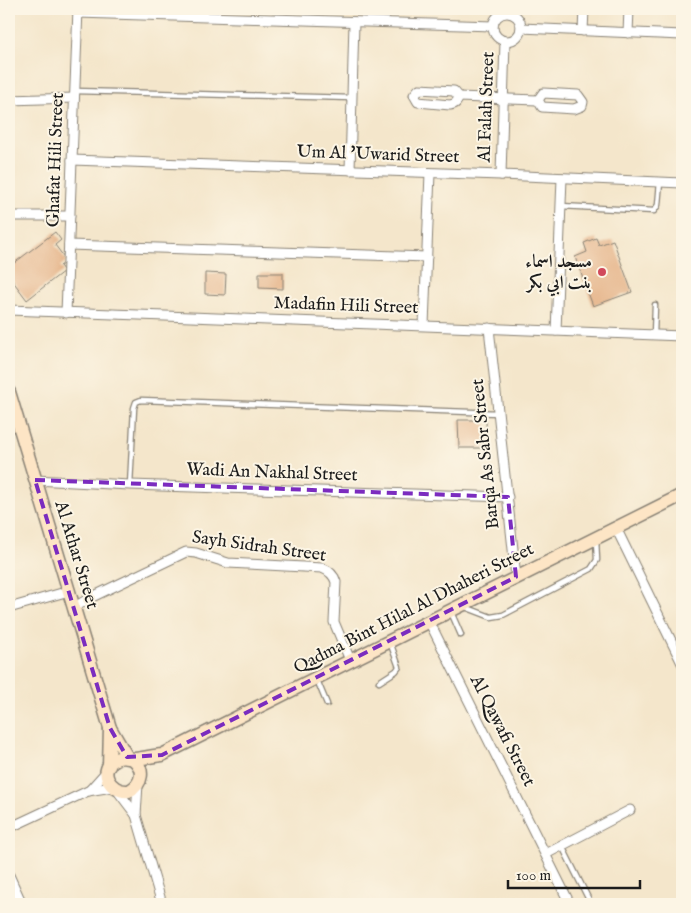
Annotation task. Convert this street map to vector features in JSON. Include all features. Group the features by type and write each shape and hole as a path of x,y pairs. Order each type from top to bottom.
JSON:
{"street":[{"path":"583,31 584,9"},
{"path":"628,9 628,33"},
{"path":"78,11 493,26"},
{"name":"Ghafat Hili Street","path":"66,312 78,11"},
{"path":"499,12 514,12 521,28 516,38 505,41 496,36 493,26 499,12"},
{"path":"350,170 354,22"},
{"path":"521,28 682,35"},
{"name":"Al Falah Street","path":"501,175 505,41"},
{"path":"9,100 74,95"},
{"path":"459,97 538,100"},
{"name":"Um Al 'Uwarid Street","path":"72,160 682,183"},
{"path":"424,325 430,173"},
{"path":"556,331 562,178"},
{"path":"9,216 70,216"},
{"path":"69,245 427,257"},
{"name":"Madafin Hili Street","path":"9,310 682,336"},
{"name":"Barqa As Sabr Street","path":"489,328 516,577"},
{"name":"Al Athar Street","path":"9,392 110,728 130,758"},
{"name":"Wadi An Nakhal Street","path":"35,480 130,485 508,497"},
{"name":"Qadma Bint Hilal Al Dhaheri Street","path":"130,758 162,755 682,495"},
{"path":"616,528 682,663"},
{"name":"Sayh Sidrah Street","path":"73,608 186,552 196,553 228,563 322,568 331,573 336,582 334,622 350,660"},
{"path":"9,608 68,591"},
{"name":"Al Qawafi Street","path":"429,622 546,854 566,903"},
{"name":"Al Athar Street","path":"108,769 110,728"},
{"name":"Qadma Bint Hilal Al Dhaheri Street","path":"140,782 162,755"},
{"path":"88,791 117,759 130,758 140,767 136,815"},
{"path":"108,769 108,782 136,815 162,904"},
{"path":"9,828 88,791 115,788 129,791 140,782"},
{"path":"546,854 630,810"},
{"path":"9,875 22,904"}],"lane":[{"path":"74,95 352,98"},
{"path":"561,206 654,211 658,205 660,182"},
{"path":"654,334 655,305"},
{"path":"130,485 134,408 136,402 141,400 498,412"},
{"path":"461,635 456,608 488,616 496,617 503,615 591,569 597,560 596,538"},
{"path":"378,682 396,671 399,667 390,641"},
{"path":"316,677 327,704"},
{"path":"562,846 591,904"}],"highlighted area":[{"path":"35,480 508,497 516,577 162,755 127,757 110,728"}],"building":[{"path":"55,232 61,240 55,245 67,261 60,266 64,271 27,300 9,276 9,267"},
{"path":"596,238 599,245 613,240 632,292 593,306 575,257 587,252 584,243"},
{"path":"205,273 226,274 225,295 205,294"},
{"path":"259,273 283,273 283,289 259,288"},
{"path":"458,420 486,420 487,448 459,448"}],"place":[{"name":"مسجد اسماء بنت ابي بكر","path":"602,272"}]}
